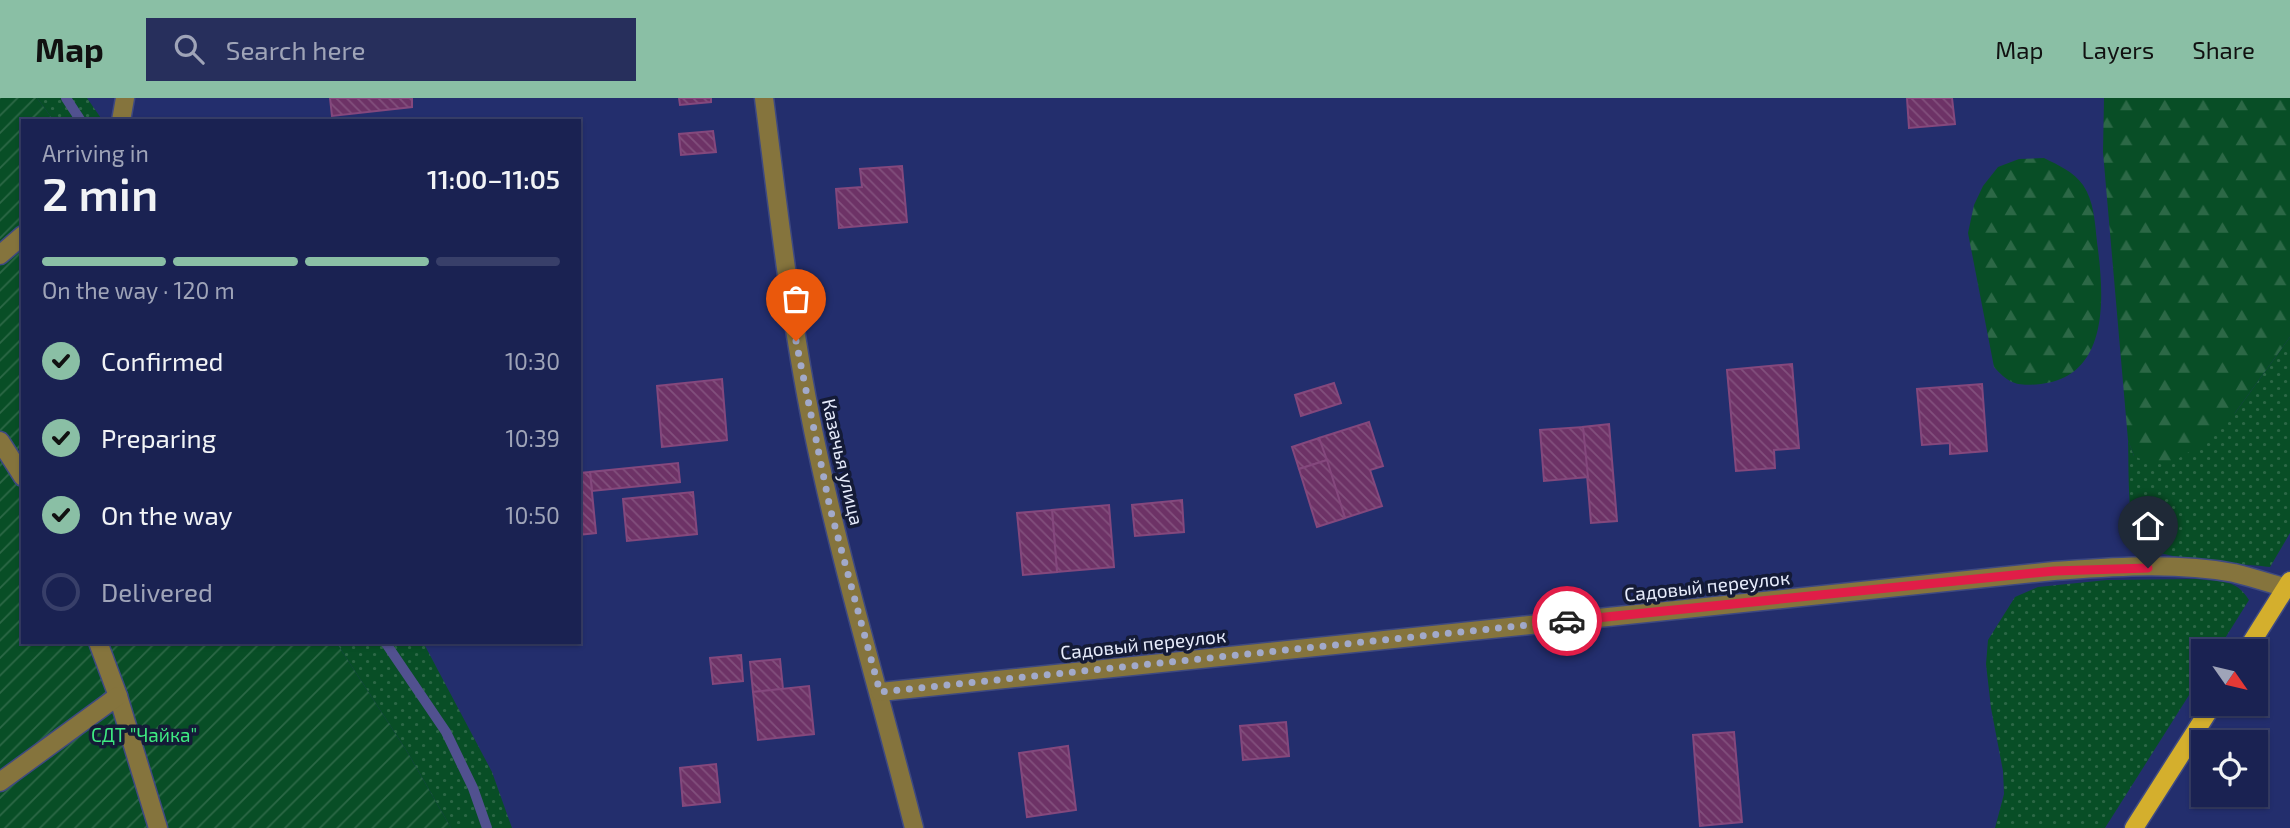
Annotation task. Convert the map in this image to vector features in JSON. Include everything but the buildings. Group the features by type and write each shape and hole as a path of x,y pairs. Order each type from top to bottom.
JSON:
{"main road":[{"path":"2254,639 2288,584"},
{"path":"2134,828 2205,716"}],"street":[{"path":"121,119 125,98"},
{"name":"Казачья улица","path":"764,98 803,380 830,508 914,828"},
{"path":"0,254 21,237"},
{"path":"0,441 21,474"},
{"name":"Садовый переулок","path":"880,692 2054,571 2104,568 2196,569 2234,573 2288,584"},
{"path":"99,644 118,696 158,828"},
{"path":"0,782 118,696"}],"green space":[{"name":"СДТ \"Чайка\"","path":"0,98 37,98 53,119 21,119 21,644 337,644 408,753 451,828 0,828"},
{"path":"37,98 87,98 102,119 53,119"},
{"path":"2104,98 2290,98 2290,337 2235,413 2199,446 2169,464 2152,464 2134,456 2128,440 2103,152"},
{"path":"2044,158 2075,176 2090,198 2095,220 2101,308 2098,330 2091,349 2080,366 2064,378 2026,385 2010,381 1994,367 1968,233 1974,205 1983,186 1998,167 2019,159"},
{"path":"2290,337 2290,533 2270,567 2178,557 2146,549 2138,543 2132,523 2128,440 2134,456 2235,413"},
{"path":"2107,580 2219,581 2233,584 2249,600 2225,639 2191,639 2191,692 2105,828 1995,828 2004,794 2003,771 1986,664 1988,640 2015,597 2038,587"},
{"path":"337,644 424,644 492,772 512,828 451,828 408,753"}],"waterway":[{"path":"66,98 80,119"},
{"path":"386,644 446,732 473,788 487,828"}],"way so far":[{"path":"796,341 830,508 880,692 1567,621"}],"route":[{"path":"1567,621 2054,571 2148,568"}]}
